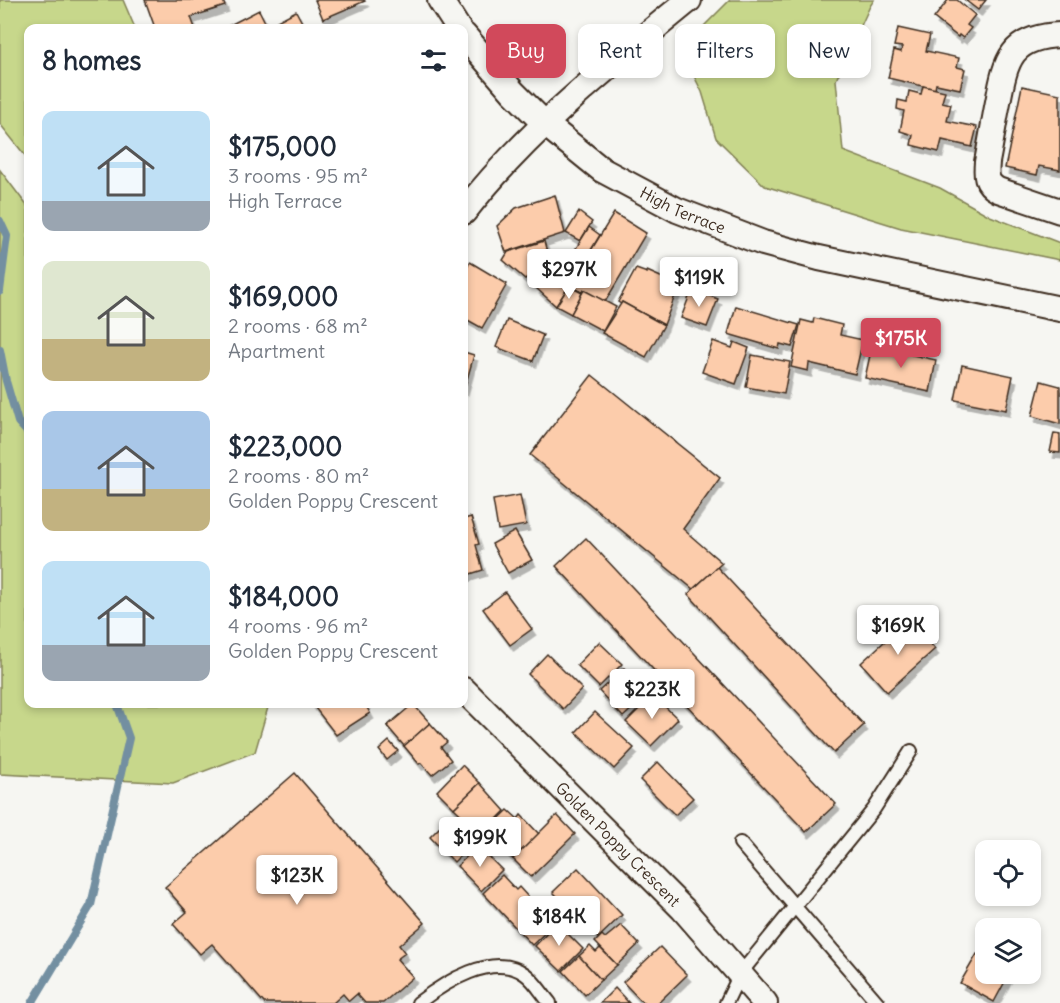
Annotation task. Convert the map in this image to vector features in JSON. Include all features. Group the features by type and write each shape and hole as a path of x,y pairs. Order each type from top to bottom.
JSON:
{"street":[{"path":"440,0 455,24"},
{"path":"468,207 544,123 676,4"},
{"path":"1060,35 1046,35 1028,40 1014,52 1004,69 986,175 990,186 1060,211"},
{"name":"High Terrace","path":"468,40 513,92 544,123 602,170 677,210 763,243 819,258 1060,309"},
{"name":"Golden Poppy Crescent","path":"468,694 682,909 765,1003"}],"lane":[{"path":"726,1003 741,974 874,809 911,751"},
{"path":"740,843 878,1003"},
{"path":"418,1003 439,987 467,973 486,968 512,967 527,975 550,1003"}],"green space":[{"path":"0,0 123,0 133,24 24,24 24,154 0,124"},
{"path":"730,0 874,0 862,24 787,24 787,78 837,78 843,151 940,188 990,216 1060,243 1060,260 901,228 765,186 716,138 702,92 695,78 775,78 775,24 706,24"},
{"path":"0,170 24,202 24,708 268,708 255,752 173,783 0,774"}],"building":[{"path":"145,0 223,0 225,6 191,17 194,24 154,24"},
{"path":"315,0 364,0 365,1 323,19"},
{"path":"948,0 957,0 975,15 967,25 971,28 963,38 959,35 958,37 934,18"},
{"path":"965,0 986,0 978,10"},
{"path":"259,10 266,24 232,24"},
{"path":"296,11 303,24 279,24 277,21"},
{"path":"898,28 930,35 926,51 959,58 957,67 965,69 960,89 936,84 935,89 888,78 894,50 901,52 902,47 894,46"},
{"path":"923,86 945,91 942,102 951,104 947,121 977,127 972,147 942,140 939,152 911,145 913,135 900,131 904,111 897,109 898,100 907,102 909,91 921,94"},
{"path":"1022,86 1060,94 1060,170 1039,166 1037,175 1005,168"},
{"path":"555,195 565,233 506,252 497,226 516,208"},
{"path":"579,212 592,222 580,241 566,233"},
{"path":"614,213 646,233 605,302 569,286"},
{"path":"589,227 600,235 585,260 573,253"},
{"path":"544,241 550,263 525,279 503,260 508,252"},
{"path":"470,262 507,284 482,328 468,320 468,266"},
{"path":"636,269 647,273 647,271 679,285 664,325 618,302"},
{"path":"553,271 569,286 556,306 536,288"},
{"path":"569,286 582,293 571,314 556,306"},
{"path":"692,289 718,299 707,327 681,318"},
{"path":"584,290 616,307 603,331 571,314"},
{"path":"622,302 664,325 646,357 602,333"},
{"path":"736,306 799,325 792,347 780,344 779,349 728,334"},
{"path":"814,318 842,325 840,335 863,340 855,374 809,363 808,371 791,367 801,320 813,323"},
{"path":"507,320 543,335 533,361 496,347"},
{"path":"713,341 732,348 734,342 749,348 736,384 702,372"},
{"path":"872,346 936,360 930,392 865,378"},
{"path":"468,353 474,355 468,376"},
{"path":"752,355 790,362 784,394 746,387"},
{"path":"962,365 1013,376 1006,410 955,400"},
{"path":"592,375 720,478 683,529 722,563 693,589 530,455"},
{"path":"1041,381 1060,386 1060,424 1032,416"},
{"path":"1054,433 1060,434 1060,453 1050,452"},
{"path":"520,495 526,525 498,530 493,500"},
{"path":"471,517 479,544 476,545 483,570 468,575 468,518"},
{"path":"515,531 532,560 508,573 492,544"},
{"path":"586,538 836,804 806,832 556,566"},
{"path":"717,567 864,725 834,753 688,594"},
{"path":"505,592 532,629 510,645 483,609"},
{"path":"909,619 935,649 887,692 861,663"},
{"path":"599,642 622,664 599,687 577,665"},
{"path":"547,654 582,689 563,709 528,674"},
{"path":"624,668 649,693 623,717 599,691"},
{"path":"653,695 678,719 651,746 626,722"},
{"path":"315,708 367,708 370,713 336,735"},
{"path":"408,708 417,708 430,723 404,746 387,726"},
{"path":"595,712 634,748 614,769 576,732"},
{"path":"430,723 447,742 441,747 451,760 432,775 404,746"},
{"path":"389,741 398,751 387,760 379,750"},
{"path":"658,762 693,798 675,815 640,780"},
{"path":"462,765 480,783 454,808 437,791"},
{"path":"295,773 425,923 399,945 405,953 397,959 413,977 383,1003 365,1003 357,994 349,1001 343,994 333,1003 264,1003 212,944 200,954 173,924 187,912 165,887"},
{"path":"480,783 505,811 454,862 430,837 448,819 463,834 472,825 454,808"},
{"path":"508,810 518,819 521,815 539,834 513,859 497,843 493,848 481,836"},
{"path":"557,815 575,834 531,877 513,859"},
{"path":"478,846 502,870 481,891 457,866"},
{"path":"578,868 622,915 598,938 553,892"},
{"path":"502,875 516,890 519,887 529,898 524,903 549,929 532,945 483,893"},
{"path":"557,923 583,949 561,971 535,946"},
{"path":"621,925 639,944 617,965 595,942 602,935 605,938"},
{"path":"590,946 596,952 600,948 617,965 601,980 579,956"},
{"path":"660,947 687,975 658,1003 643,1003 623,982"},
{"path":"579,956 601,980 585,995 563,971"},
{"path":"975,957 975,984 1004,984 994,1002 960,983"},
{"path":"615,988 629,1003 600,1003"}],"waterway":[{"path":"0,221 7,236 0,291"},
{"path":"0,350 18,422 24,429"},
{"path":"32,1003 91,905 129,738 118,708"}]}
